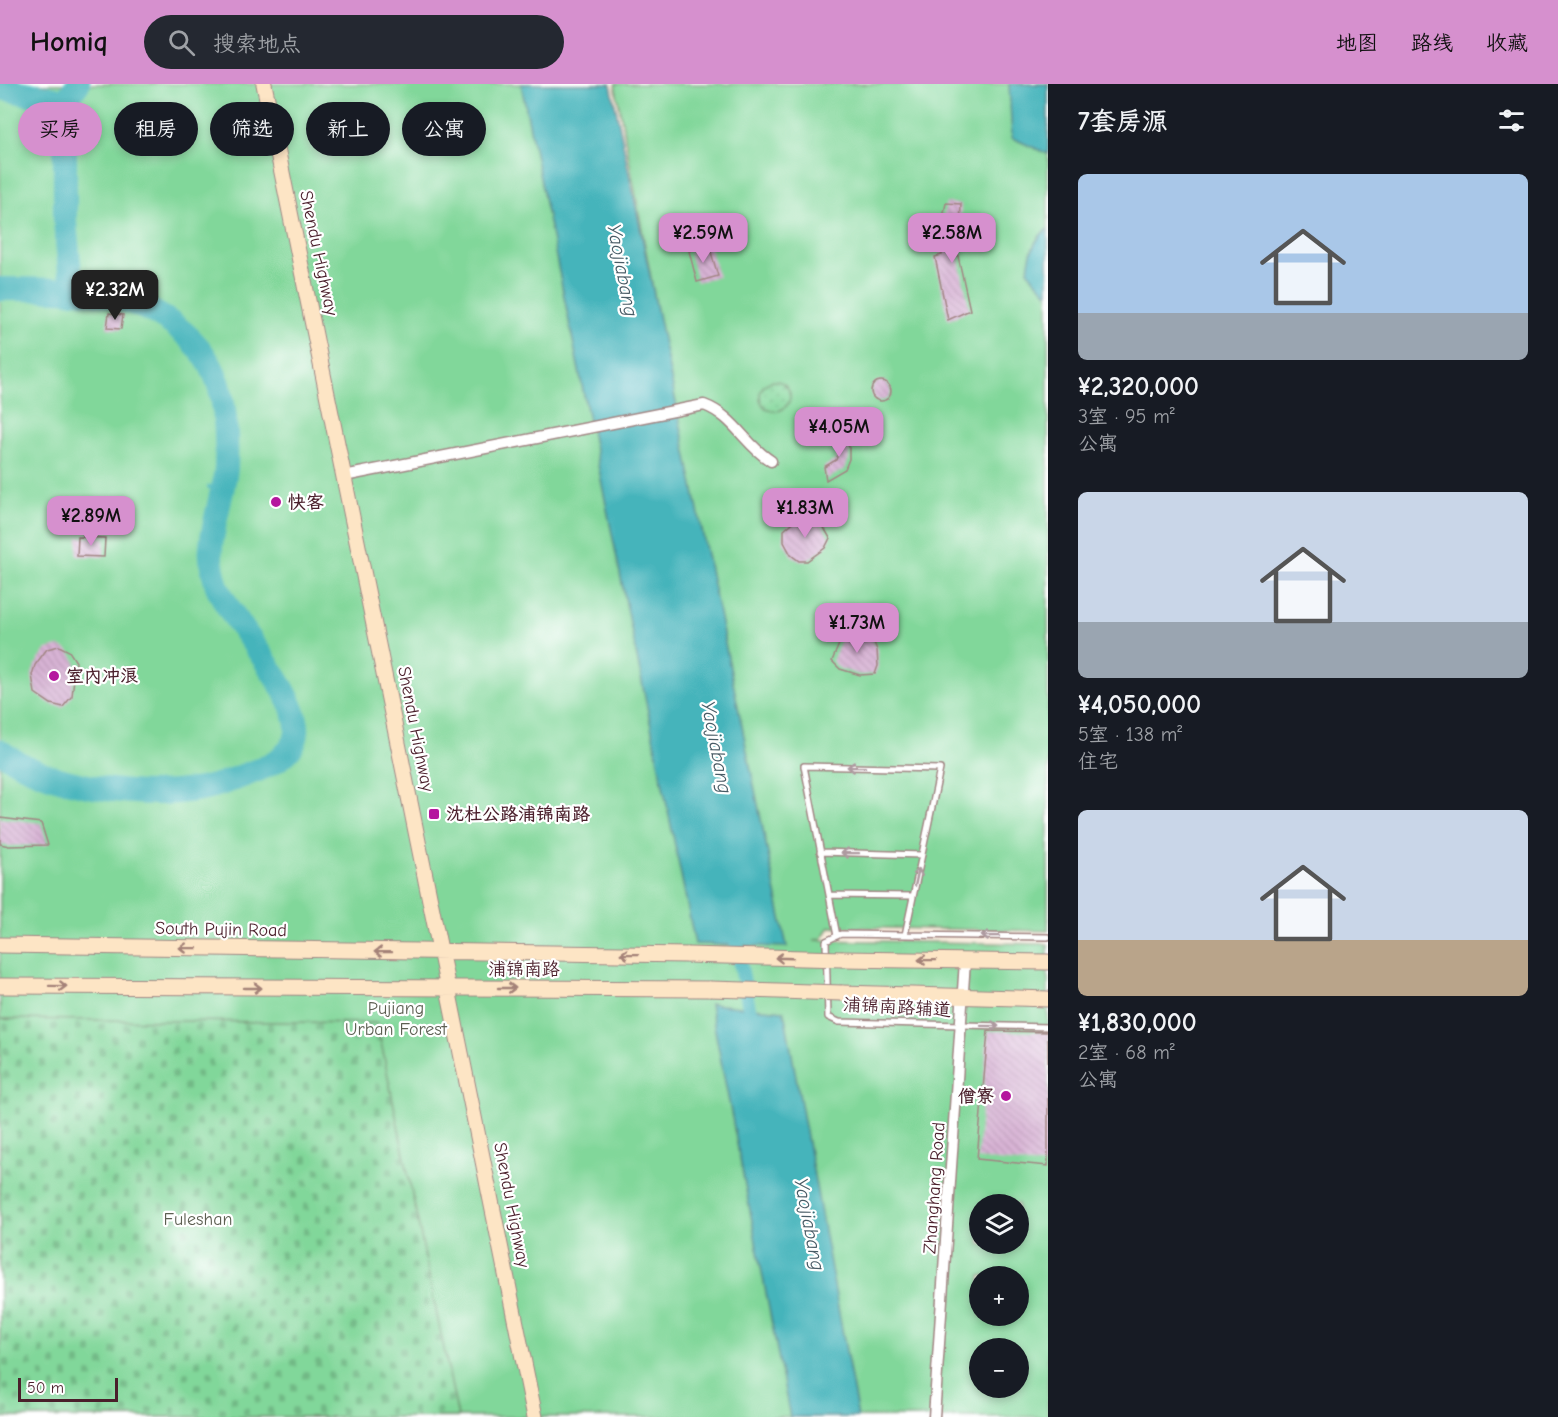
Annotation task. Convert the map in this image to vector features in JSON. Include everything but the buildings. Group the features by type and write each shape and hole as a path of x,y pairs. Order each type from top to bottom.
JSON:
{"main road":[{"name":"Shendu Highway","path":"264,84 535,1417"},
{"name":"South Pujin Road","path":"0,945 1048,962"},
{"name":"浦锦南路","path":"0,986 710,989 1048,999"}],"street":[{"path":"344,476 704,405 717,410 737,426 758,453 771,461"},
{"name":"Zhanghang Road","path":"934,1417 951,1194 965,961"}],"lane":[{"path":"905,934 940,769 804,766 837,936 905,934 1048,937"},
{"path":"820,852 922,855"},
{"path":"829,895 913,896"},
{"name":"浦锦南路辅道","path":"837,936 826,941 828,1017 839,1022 1048,1027"}],"green space":[{"name":"Pujiang Urban Forest","path":"0,84 603,84 670,381 615,84 1048,84 1048,931 830,927 822,939 814,940 1048,944 1048,1417 0,1417"},
{"path":"775,381 786,385 790,396 786,407 775,411 764,407 760,396 764,385"},
{"name":"Fuleshan","path":"0,1019 377,1023 458,1417 0,1417"}],"water":[{"path":"521,84 611,84 787,947 695,944"},
{"path":"1009,84 1048,84 1048,154 1012,138"},
{"path":"1048,229 1048,294 1028,272 1033,248 1039,237"},
{"path":"710,1004 784,1011 858,1417 790,1417"}],"waterway":[{"path":"72,292 65,222 65,101 78,84"},
{"path":"0,88 65,101"},
{"path":"0,289 86,292 127,301 165,319 182,331 209,363 221,392 226,447 225,477 211,550 214,575 225,602 288,698 295,716 297,732 288,751 264,767 210,787 171,792 120,791 67,781 19,763 0,751"},
{"path":"209,487 223,486"},
{"name":"Yaojiabang","path":"733,927 752,1023"}],"place":[{"name":"快客","path":"276,502"},
{"name":"室内冲浪","path":"54,676"},
{"name":"沈杜公路浦锦南路","path":"434,814"},
{"name":"僧寮","path":"1006,1096"}]}
